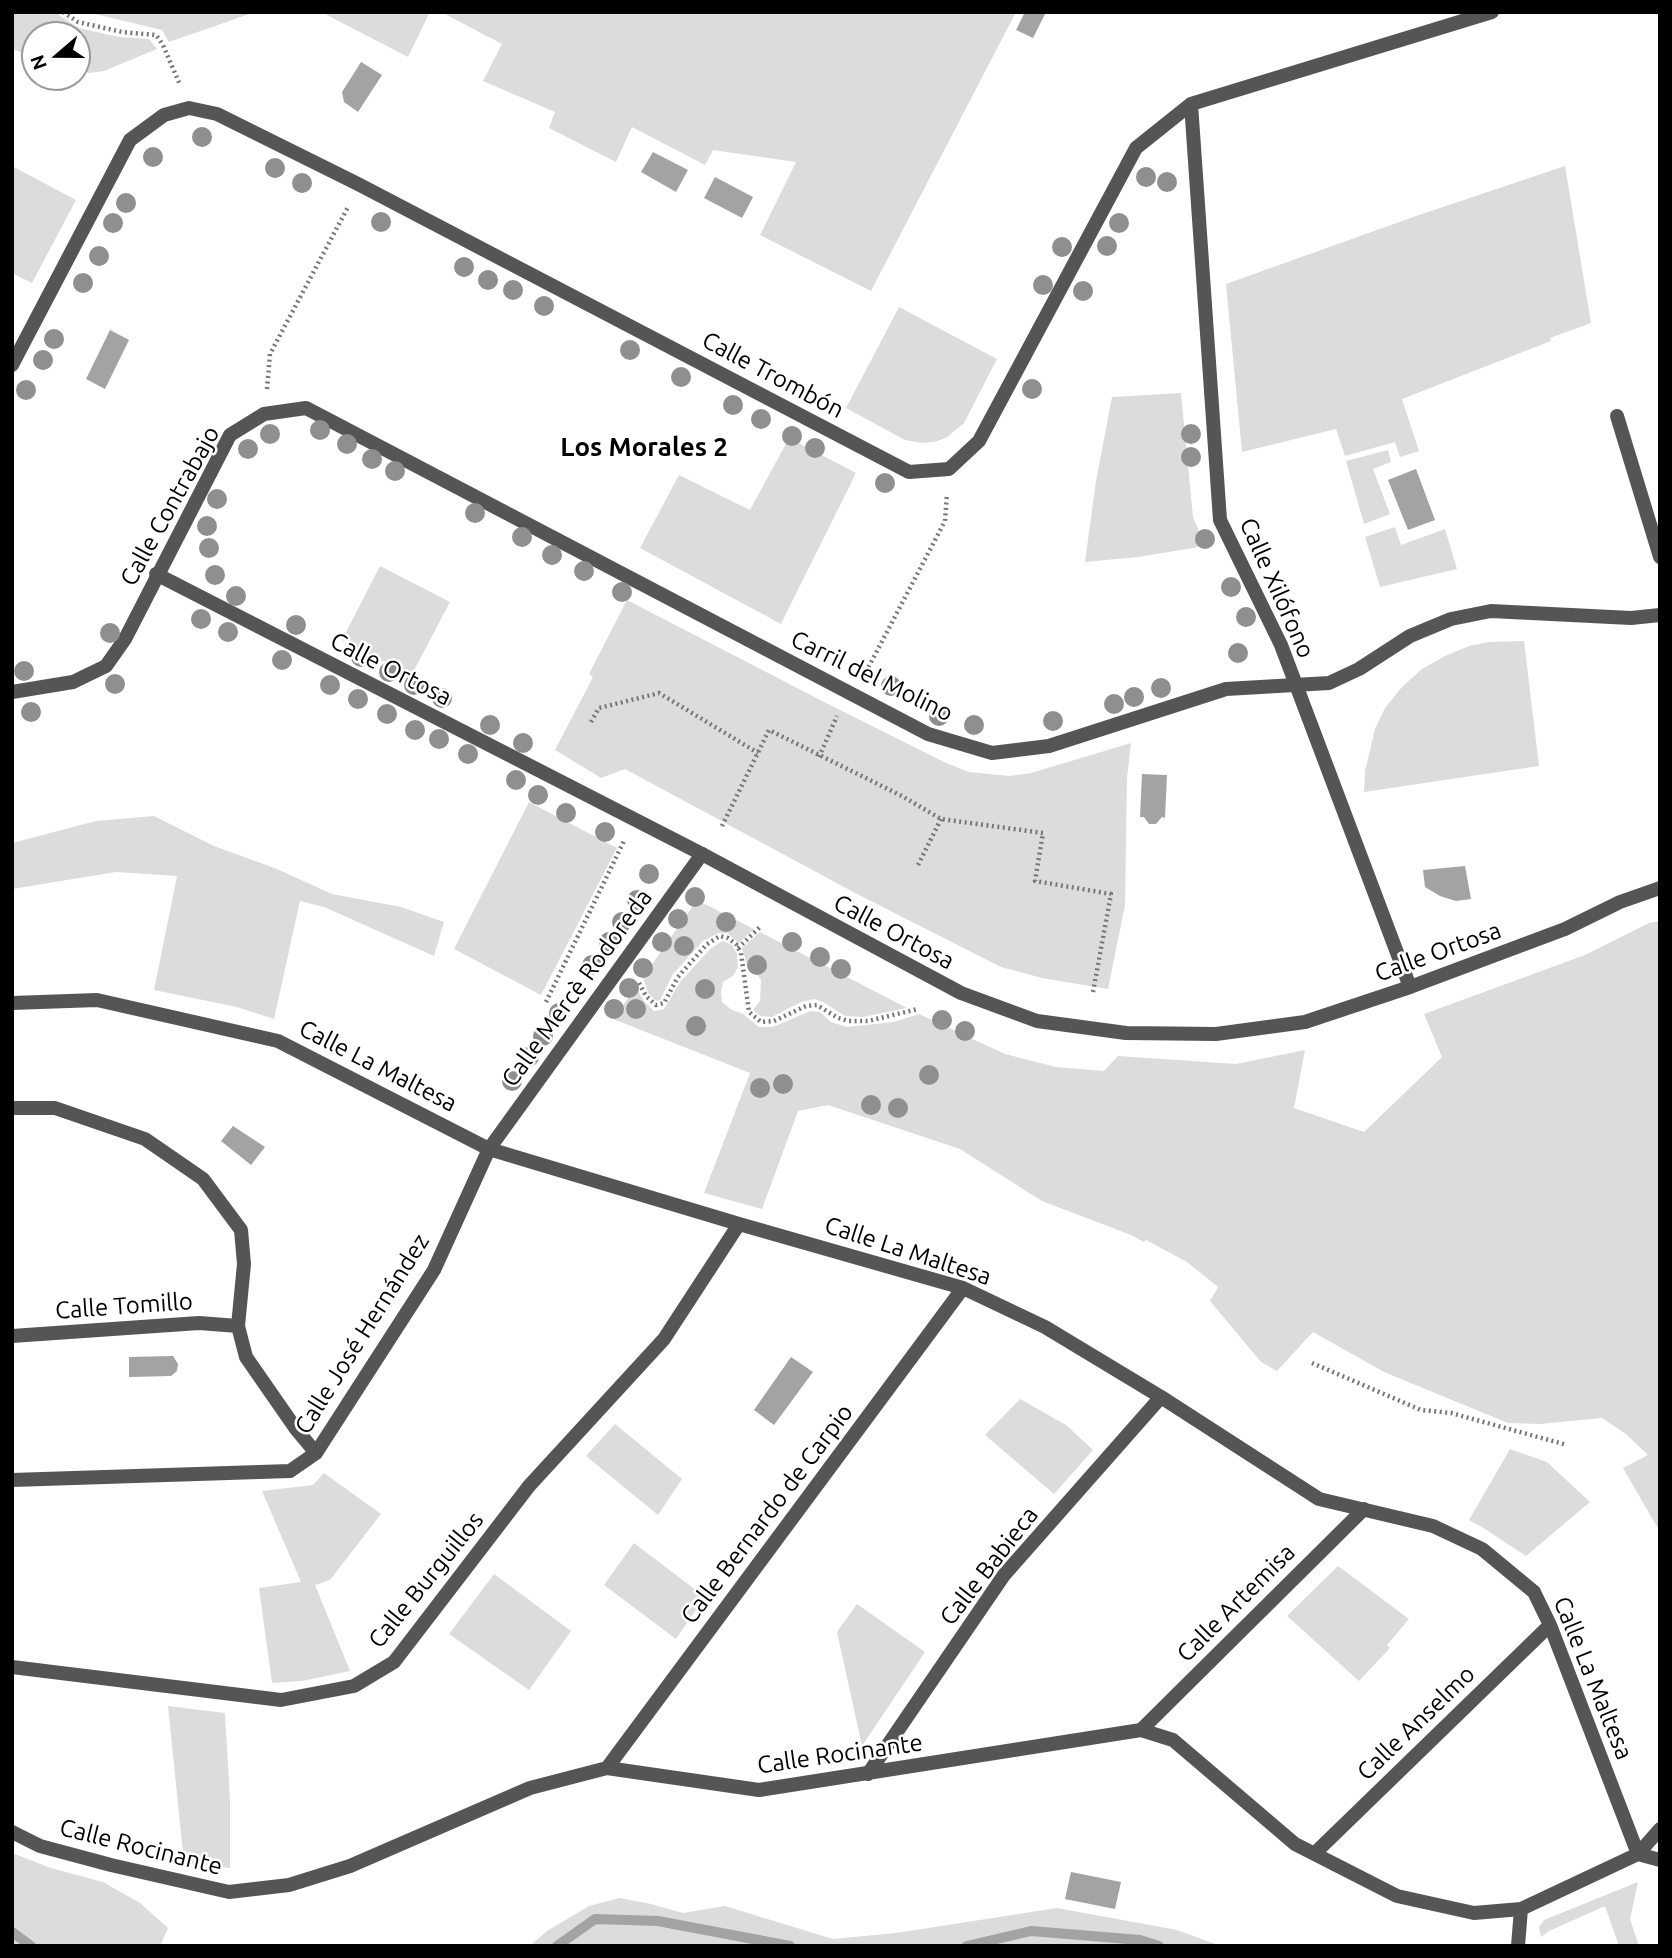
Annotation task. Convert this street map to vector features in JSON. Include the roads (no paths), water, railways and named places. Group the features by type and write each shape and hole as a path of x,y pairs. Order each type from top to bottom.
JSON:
{"street":[{"name":"Calle Trombón","path":"12,365 130,140 164,115 189,108 217,114 346,178 909,472 949,469 979,441 1136,148 1191,104 1492,12"},
{"name":"Calle Xilófono","path":"1191,104 1220,520 1280,645 1410,987"},
{"name":"Carril del Molino","path":"264,414 306,408 928,734 992,753 1049,746 1226,689 1329,683 1359,669 1410,636 1451,619 1491,611 1631,618 1660,615"},
{"name":"Calle Contrabajo","path":"12,692 74,682 106,666 125,639 156,574 230,435 264,414"},
{"path":"1617,416 1660,557"},
{"name":"Calle Ortosa","path":"156,574 702,854 961,993 1037,1021 1126,1034 1216,1034 1305,1022 1410,987 1565,929 1620,902 1660,888"},
{"name":"Calle Mercè Rodoreda","path":"489,1149 702,854"},
{"name":"Calle La Maltesa","path":"12,1003 97,1000 278,1041 489,1149 963,1288 1045,1327 1161,1397 1319,1499 1433,1527 1482,1549 1534,1592 1550,1625 1638,1854"},
{"path":"12,1108 55,1108 145,1139 203,1179 241,1230 244,1264 238,1326 246,1357 316,1454"},
{"name":"Calle José Hernández","path":"12,1479 290,1471 316,1454 434,1270 489,1149"},
{"name":"Calle Burguillos","path":"12,1667 281,1700 354,1686 394,1662 529,1486 664,1339 739,1224"},
{"name":"Calle Bernardo de Carpio","path":"607,1768 963,1288"},
{"name":"Calle Tomillo","path":"12,1336 199,1323 238,1326"},
{"name":"Calle Babieca","path":"868,1774 1004,1575 1161,1397"},
{"name":"Calle Artemisa","path":"1140,1730 1364,1508"},
{"name":"Calle Anselmo","path":"1314,1854 1550,1625"},
{"name":"Calle Rocinante","path":"12,1832 40,1846 229,1892 289,1885 350,1866 530,1788 607,1768 759,1790 1140,1730 1173,1740 1294,1844 1397,1896 1474,1913 1521,1909 1638,1854"},
{"path":"1660,1829 1638,1854 1660,1860"},
{"path":"1518,1946 1521,1909"}],"waterway":[{"path":"557,1946 595,1919 658,1921 790,1946"},
{"path":"967,1946 1031,1931 1140,1940 1159,1946"},
{"path":"12,1932 31,1946"}],"district":[{"name":"Los Morales 2","path":"644,447"}]}
